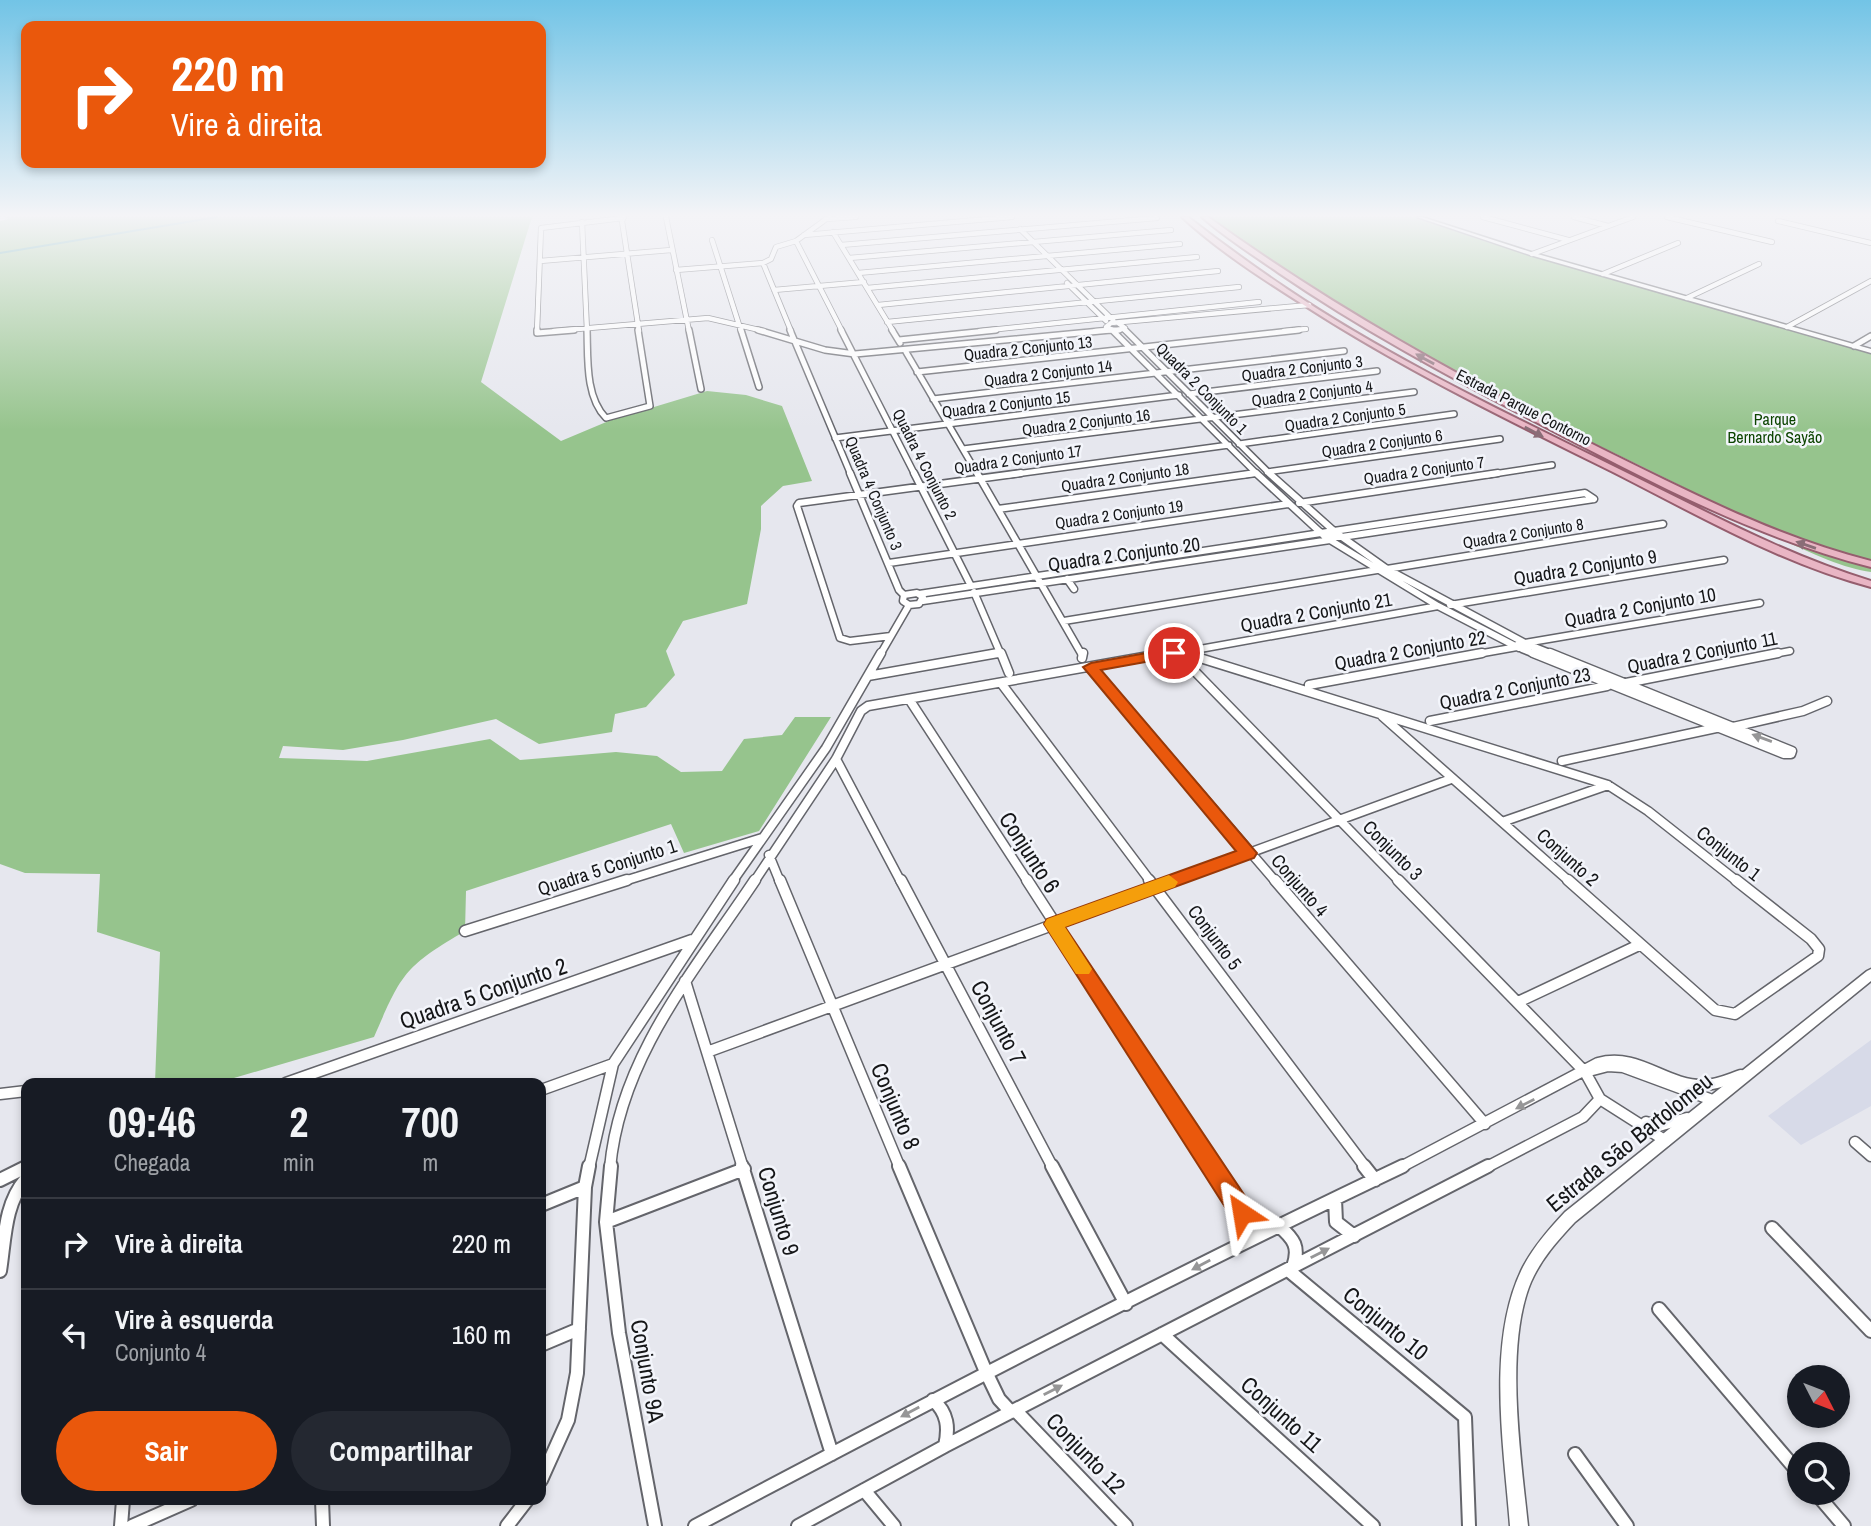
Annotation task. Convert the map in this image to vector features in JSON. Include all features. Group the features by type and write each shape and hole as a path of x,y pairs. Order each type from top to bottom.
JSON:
{"main road":[{"name":"Estrada Parque Contorno","path":"1285,288 1434,378 1711,519 1793,557 1871,584"},
{"name":"Estrada Parque Contorno","path":"1310,288 1384,336 1687,494 1776,535 1871,564"},
{"path":"1606,466 1640,480 1651,480 1637,469"},
{"path":"1687,494 1670,488 1660,489 1711,519"}],"street":[{"path":"539,288 537,331 687,316 737,321 795,339 855,352 902,350 1110,325 1259,302"},
{"path":"585,288 589,377 604,416 626,415 649,406 633,288"},
{"path":"680,288 701,389"},
{"path":"727,288 759,387"},
{"path":"774,290 795,288"},
{"name":"Quadra 4 Conjunto 2","path":"821,288 973,589 1009,673"},
{"path":"867,288 1083,652 1082,658"},
{"path":"878,305 1048,288"},
{"path":"1072,288 1256,473 1330,540 1438,606 1607,686 1791,754 1792,751 1787,746 1522,645 1387,569 1342,537"},
{"path":"1080,288 1110,325 1125,329 1259,312"},
{"path":"887,322 1226,288"},
{"path":"1652,288 1871,351"},
{"path":"1686,298 1707,288"},
{"path":"1787,327 1858,288"},
{"name":"Quadra 4 Conjunto 3","path":"774,290 899,590 907,600"},
{"path":"1248,303 1246,307 1259,312"},
{"path":"1229,313 1241,304"},
{"path":"1110,325 1312,307"},
{"path":"898,340 1104,319"},
{"path":"1117,323 1142,347"},
{"name":"Quadra 2 Conjunto 1","path":"1142,347 1306,329"},
{"path":"1854,346 1871,336"},
{"name":"Quadra 2 Conjunto 13","path":"918,372 1142,347"},
{"name":"Quadra 2 Conjunto 1","path":"1142,347 1299,503 1342,537"},
{"name":"Quadra 2 Conjunto 14","path":"933,399 1344,351"},
{"name":"Quadra 2 Conjunto 3","path":"1189,394 1377,371"},
{"name":"Quadra 2 Conjunto 4","path":"1213,418 1414,392"},
{"name":"Quadra 2 Conjunto 15","path":"835,438 1179,395"},
{"name":"Quadra 2 Conjunto 5","path":"1239,444 1454,414"},
{"name":"Quadra 2 Conjunto 16","path":"963,449 1213,418"},
{"name":"Quadra 2 Conjunto 6","path":"1267,472 1500,439"},
{"name":"Quadra 2 Conjunto 17","path":"891,636 850,641 840,638 797,506 810,500 1229,445"},
{"name":"Quadra 2 Conjunto 7","path":"1299,503 1552,466"},
{"name":"Quadra 2 Conjunto 18","path":"998,509 1256,473"},
{"path":"1040,579 1585,493 1594,499 1342,537"},
{"name":"Quadra 2 Conjunto 19","path":"888,563 1288,504"},
{"name":"Quadra 2 Conjunto 8","path":"1387,569 1662,524"},
{"name":"Quadra 2 Conjunto 20","path":"921,597 1040,579 1067,579 1342,537"},
{"name":"Quadra 2 Conjunto 9","path":"1450,605 1724,560"},
{"path":"1064,621 1377,570"},
{"path":"1067,579 1074,589"},
{"path":"907,600 921,597"},
{"path":"907,600 921,597"},
{"path":"546,1469 568,1420 577,1373 585,1186 596,1128 613,1064 692,940 826,748 891,636 907,600"},
{"name":"Quadra 2 Conjunto 10","path":"1522,645 1760,603"},
{"name":"Quadra 2 Conjunto 21","path":"1200,649 1438,606"},
{"name":"Quadra 2 Conjunto 22","path":"1309,685 1522,645"},
{"name":"Quadra 2 Conjunto 11","path":"1621,684 1790,651"},
{"path":"868,676 1000,653"},
{"name":"Conjunto 9A","path":"654,1526 620,1333 606,1222 613,1138 625,1092 647,1042 769,855 836,759 864,708 1177,653"},
{"name":"Conjunto 1","path":"1177,653 1608,785 1648,811 1811,939 1819,949 1818,956 1735,1014"},
{"name":"Conjunto 3","path":"1177,653 1586,1072 1600,1097"},
{"name":"Conjunto 4","path":"1091,667 1248,853 1485,1125"},
{"name":"Conjunto 5","path":"1001,683 1375,1180"},
{"name":"Quadra 2 Conjunto 23","path":"1430,721 1607,686"},
{"name":"Conjunto 6","path":"909,699 1257,1235"},
{"path":"1562,761 1803,711 1827,701"},
{"name":"Conjunto 2","path":"1382,716 1710,1007 1735,1014"},
{"name":"Conjunto 7","path":"836,759 947,963 1126,1304"},
{"path":"707,1052 1451,779"},
{"path":"1502,822 1608,785"},
{"name":"Quadra 5 Conjunto 1","path":"464,931 762,838"},
{"name":"Conjunto 8","path":"769,855 986,1372 999,1399 1013,1411"},
{"name":"Quadra 5 Conjunto 2","path":"300,1078 692,940"},
{"path":"1517,1002 1639,944"},
{"name":"Estrada São Bartolomeu","path":"1519,1526 1511,1339 1521,1289 1539,1251 1553,1234 1871,974"},
{"name":"Conjunto 9","path":"685,981 832,1454"},
{"path":"1586,1072 1594,1064 1612,1056 1699,1085 1713,1085 1752,1071"},
{"path":"546,1088 613,1064"},
{"path":"695,1526 986,1372 1126,1304 1257,1235 1485,1125 1586,1072 1608,1066 1623,1067 1715,1101"},
{"path":"0,1094 21,1092"},
{"path":"1600,1097 1653,1126 1697,1116"},
{"path":"1600,1097 1666,1141"},
{"path":"798,1526 945,1446 1583,1117 1600,1097"},
{"path":"1856,1142 1871,1156"},
{"path":"606,1222 744,1169"},
{"path":"0,1180 21,1170"},
{"path":"0,1271 12,1203 21,1185"},
{"path":"546,1203 585,1186"},
{"path":"1335,1199 1335,1222 1354,1236"},
{"path":"1279,1226 1294,1239 1297,1255 1291,1268"},
{"path":"1772,1228 1871,1331"},
{"name":"Conjunto 10","path":"1291,1268 1458,1408 1465,1417 1469,1526"},
{"path":"1659,1309 1787,1459"},
{"path":"546,1344 579,1329"},
{"name":"Conjunto 11","path":"1162,1334 1373,1526"},
{"path":"933,1400 946,1418 948,1434 945,1446"},
{"name":"Conjunto 12","path":"1013,1411 1126,1526"},
{"path":"1575,1454 1627,1526"},
{"path":"864,1490 894,1526"},
{"path":"121,1526 123,1505"},
{"path":"132,1526 180,1505"},
{"path":"322,1505 323,1526"},
{"path":"507,1526 523,1505"},
{"path":"1826,1505 1844,1526"}],"shaded area":[{"path":"1871,1040 1871,1106 1801,1145 1768,1116"}],"green space":[{"path":"0,288 510,288 481,382 561,441 611,420 707,391 746,395 782,406 812,481 783,486 761,506 761,529 747,604 683,621 666,651 675,675 646,707 615,714 612,732 539,744 496,719 403,740 343,750 283,746 279,758 367,761 490,739 520,760 616,752 657,756 681,772 722,771 744,739 782,735 795,717 831,717 759,831 684,853 671,824 466,891 465,931 429,954 407,974 391,998 374,1037 234,1078 155,1078 160,952 97,932 100,874 25,873 0,864"},
{"name":"Parque Bernardo Sayão","path":"1305,288 1647,288 1871,353 1871,572 1802,549 1497,396"}],"slow traffic":[{"path":"1082,969 1053,924 1169,882"}],"route":[{"path":"1174,653 1091,667 1248,853 1053,924 1242,1213"}]}
